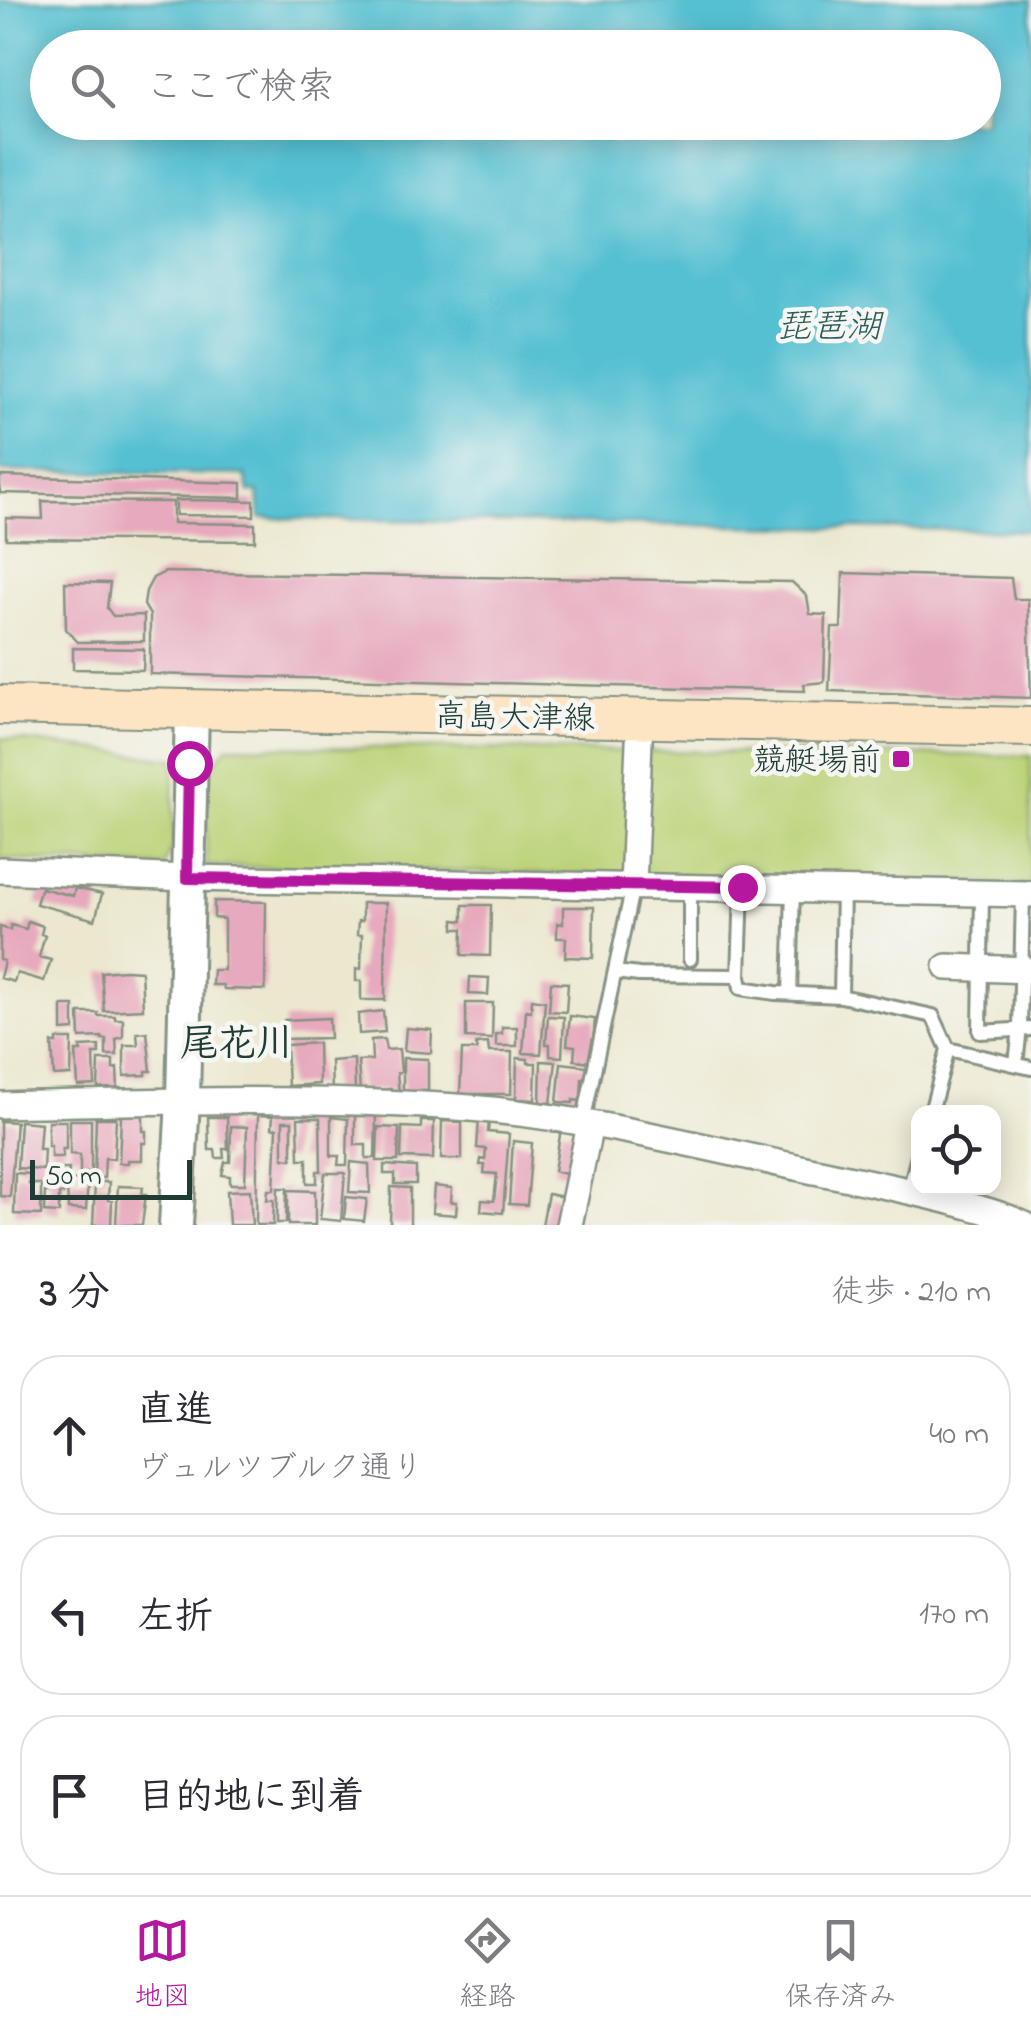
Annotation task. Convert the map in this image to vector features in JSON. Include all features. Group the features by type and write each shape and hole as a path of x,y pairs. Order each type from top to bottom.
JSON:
{"main road":[{"name":"高島大津線","path":"0,705 1031,728"}],"street":[{"path":"176,1225 183,1100 192,709"},
{"path":"633,885 640,719"},
{"path":"0,870 187,878 1027,894"},
{"path":"947,967 1026,970"},
{"path":"0,1104 183,1100 472,1108 586,1124 909,1191 1003,1214 1025,1225"},
{"path":"569,1225 586,1124"}],"lane":[{"path":"586,1124 633,885"},
{"path":"690,886 690,959"},
{"path":"742,887 742,988 840,996 933,1016 948,1048 932,1105"},
{"path":"790,994 792,888"},
{"path":"840,996 843,890"},
{"path":"982,893 980,1032 1025,1029"},
{"path":"1016,1064 1025,1029 1027,894"},
{"path":"615,972 740,976"},
{"path":"948,1048 1031,1068"},
{"path":"909,1191 911,1183"}],"green space":[{"path":"0,738 174,759 173,845 164,867 0,859"},
{"path":"228,746 1031,756 1031,885 206,866 207,772"}],"water":[{"name":"琵琶湖","path":"0,0 1031,0 1031,531 260,518 258,492 249,492 245,475 0,471"}],"building":[{"path":"0,476 242,483 242,498 0,493"},
{"path":"176,500 254,501 254,516 176,515"},
{"path":"42,501 173,502 173,523 255,524 255,541 6,539 6,518 43,519"},
{"path":"165,572 792,582 807,596 810,614 826,615 824,682 804,684 805,691 150,674 146,591 153,578"},
{"path":"843,573 1011,578 1014,599 1028,599 1031,698 829,691 832,628 841,628"},
{"path":"65,582 110,583 107,608 113,616 144,615 144,641 78,642 66,629"},
{"path":"73,648 144,649 143,670 73,669"},
{"path":"41,888 73,896 75,888 102,894 95,920 36,904"},
{"path":"214,901 266,902 265,990 212,985 213,970 224,970 224,919 214,918"},
{"path":"362,903 386,903 385,1000 361,1000 361,981 356,981 356,969 361,969 362,935 357,935"},
{"path":"463,905 491,905 490,956 462,955 463,929 454,929 454,920 463,921"},
{"path":"563,907 594,907 593,958 565,957 566,938 557,938 557,923 563,924"},
{"path":"28,921 43,926 41,934 45,935 39,957 51,960 44,981 17,973 14,982 0,978 4,961 0,960 0,927 26,929"},
{"path":"141,971 143,1009 104,1011 101,972"},
{"path":"470,977 489,978 488,995 469,994"},
{"path":"551,982 568,983 566,1012 549,1011"},
{"path":"532,999 545,1001 541,1054 523,1053 526,1010 531,1011"},
{"path":"466,1003 493,1003 492,1039 466,1038"},
{"path":"62,1006 74,1006 74,1030 62,1031"},
{"path":"383,1011 385,1032 359,1034 358,1014"},
{"path":"79,1013 123,1019 123,1037 116,1039 117,1055 106,1055 106,1039 102,1037 80,1038"},
{"path":"548,1016 564,1017 562,1057 550,1056 550,1044 546,1044"},
{"path":"570,1016 595,1019 591,1062 574,1060 575,1046 567,1045"},
{"path":"329,1018 330,1038 285,1039 284,1020"},
{"path":"502,1027 517,1027 517,1046 496,1046 496,1034 502,1034"},
{"path":"406,1028 432,1030 431,1053 404,1051"},
{"path":"147,1032 151,1071 146,1071 146,1075 124,1076 124,1045 138,1045 137,1033"},
{"path":"57,1039 72,1039 71,1075 54,1076 52,1043 57,1043"},
{"path":"384,1039 386,1050 399,1049 399,1093 391,1094 391,1089 360,1092 358,1061 372,1060 371,1040"},
{"path":"318,1043 319,1084 288,1086 286,1045"},
{"path":"488,1043 489,1052 512,1052 511,1094 460,1094 462,1050 477,1050 476,1044"},
{"path":"99,1046 99,1054 94,1054 95,1085 78,1086 76,1051 81,1051 80,1047"},
{"path":"403,1058 428,1059 428,1091 403,1091"},
{"path":"517,1058 536,1063 535,1100 516,1099"},
{"path":"354,1059 355,1091 332,1092 331,1061"},
{"path":"99,1060 113,1060 118,1089 98,1088"},
{"path":"541,1061 556,1062 551,1103 540,1102"},
{"path":"561,1063 587,1066 581,1101 557,1102"},
{"path":"143,1115 146,1143 142,1143 142,1160 119,1163 121,1116"},
{"path":"258,1115 273,1116 272,1128 277,1128 274,1190 268,1190 267,1200 274,1200 273,1225 256,1225"},
{"path":"355,1116 376,1116 375,1158 366,1158 366,1145 355,1145"},
{"path":"208,1117 227,1117 228,1149 223,1149 224,1158 216,1158 215,1150 209,1150"},
{"path":"331,1117 348,1119 347,1165 338,1165 339,1156 331,1156"},
{"path":"96,1118 116,1118 114,1159 105,1158 104,1178 94,1178"},
{"path":"298,1118 320,1118 321,1171 317,1171 317,1183 307,1183 307,1159 299,1159"},
{"path":"479,1119 489,1120 488,1132 509,1134 503,1213 481,1211 482,1200 494,1201 497,1174 484,1173 485,1165 480,1165 486,1149 477,1148"},
{"path":"70,1120 91,1120 91,1179 87,1179 88,1173 80,1173 80,1155 70,1154"},
{"path":"0,1121 16,1122 10,1197 0,1196"},
{"path":"20,1121 41,1123 39,1149 44,1149 43,1170 17,1168"},
{"path":"48,1121 66,1121 63,1157 51,1157"},
{"path":"283,1121 292,1121 292,1159 283,1158"},
{"path":"421,1121 434,1121 433,1159 401,1158 402,1127 421,1128"},
{"path":"442,1121 462,1122 462,1159 441,1159"},
{"path":"231,1126 247,1127 245,1184 230,1184 230,1176 222,1175 225,1162 230,1162"},
{"path":"378,1127 399,1128 398,1161 377,1161"},
{"path":"561,1129 582,1133 570,1196 562,1195 566,1174 554,1171"},
{"path":"513,1141 532,1143 527,1205 509,1204"},
{"path":"351,1162 369,1164 370,1193 349,1192"},
{"path":"384,1165 416,1167 416,1184 395,1184 395,1174 384,1174"},
{"path":"46,1169 69,1169 63,1194 59,1194 59,1213 44,1212 45,1192 49,1192"},
{"path":"15,1173 30,1174 29,1184 41,1184 41,1215 14,1214"},
{"path":"325,1173 345,1173 341,1221 320,1219"},
{"path":"71,1180 88,1181 86,1210 68,1209 67,1184 71,1185"},
{"path":"95,1182 109,1182 111,1225 93,1225"},
{"path":"118,1186 143,1187 142,1194 146,1194 142,1225 116,1225"},
{"path":"434,1186 452,1188 451,1202 457,1202 456,1215 432,1213"},
{"path":"391,1187 410,1188 410,1225 390,1225"},
{"path":"278,1188 287,1188 286,1223 277,1223"},
{"path":"250,1190 252,1225 229,1225 227,1191"},
{"path":"288,1190 315,1191 315,1225 288,1225"},
{"path":"548,1194 569,1198 560,1225 542,1225"},
{"path":"346,1197 367,1199 364,1221 344,1219"}],"place":[{"name":"競艇場前","path":"901,759"}],"district":[{"name":"尾花川","path":"237,1042"}],"route":[{"path":"189,763 187,878 742,887"}]}
